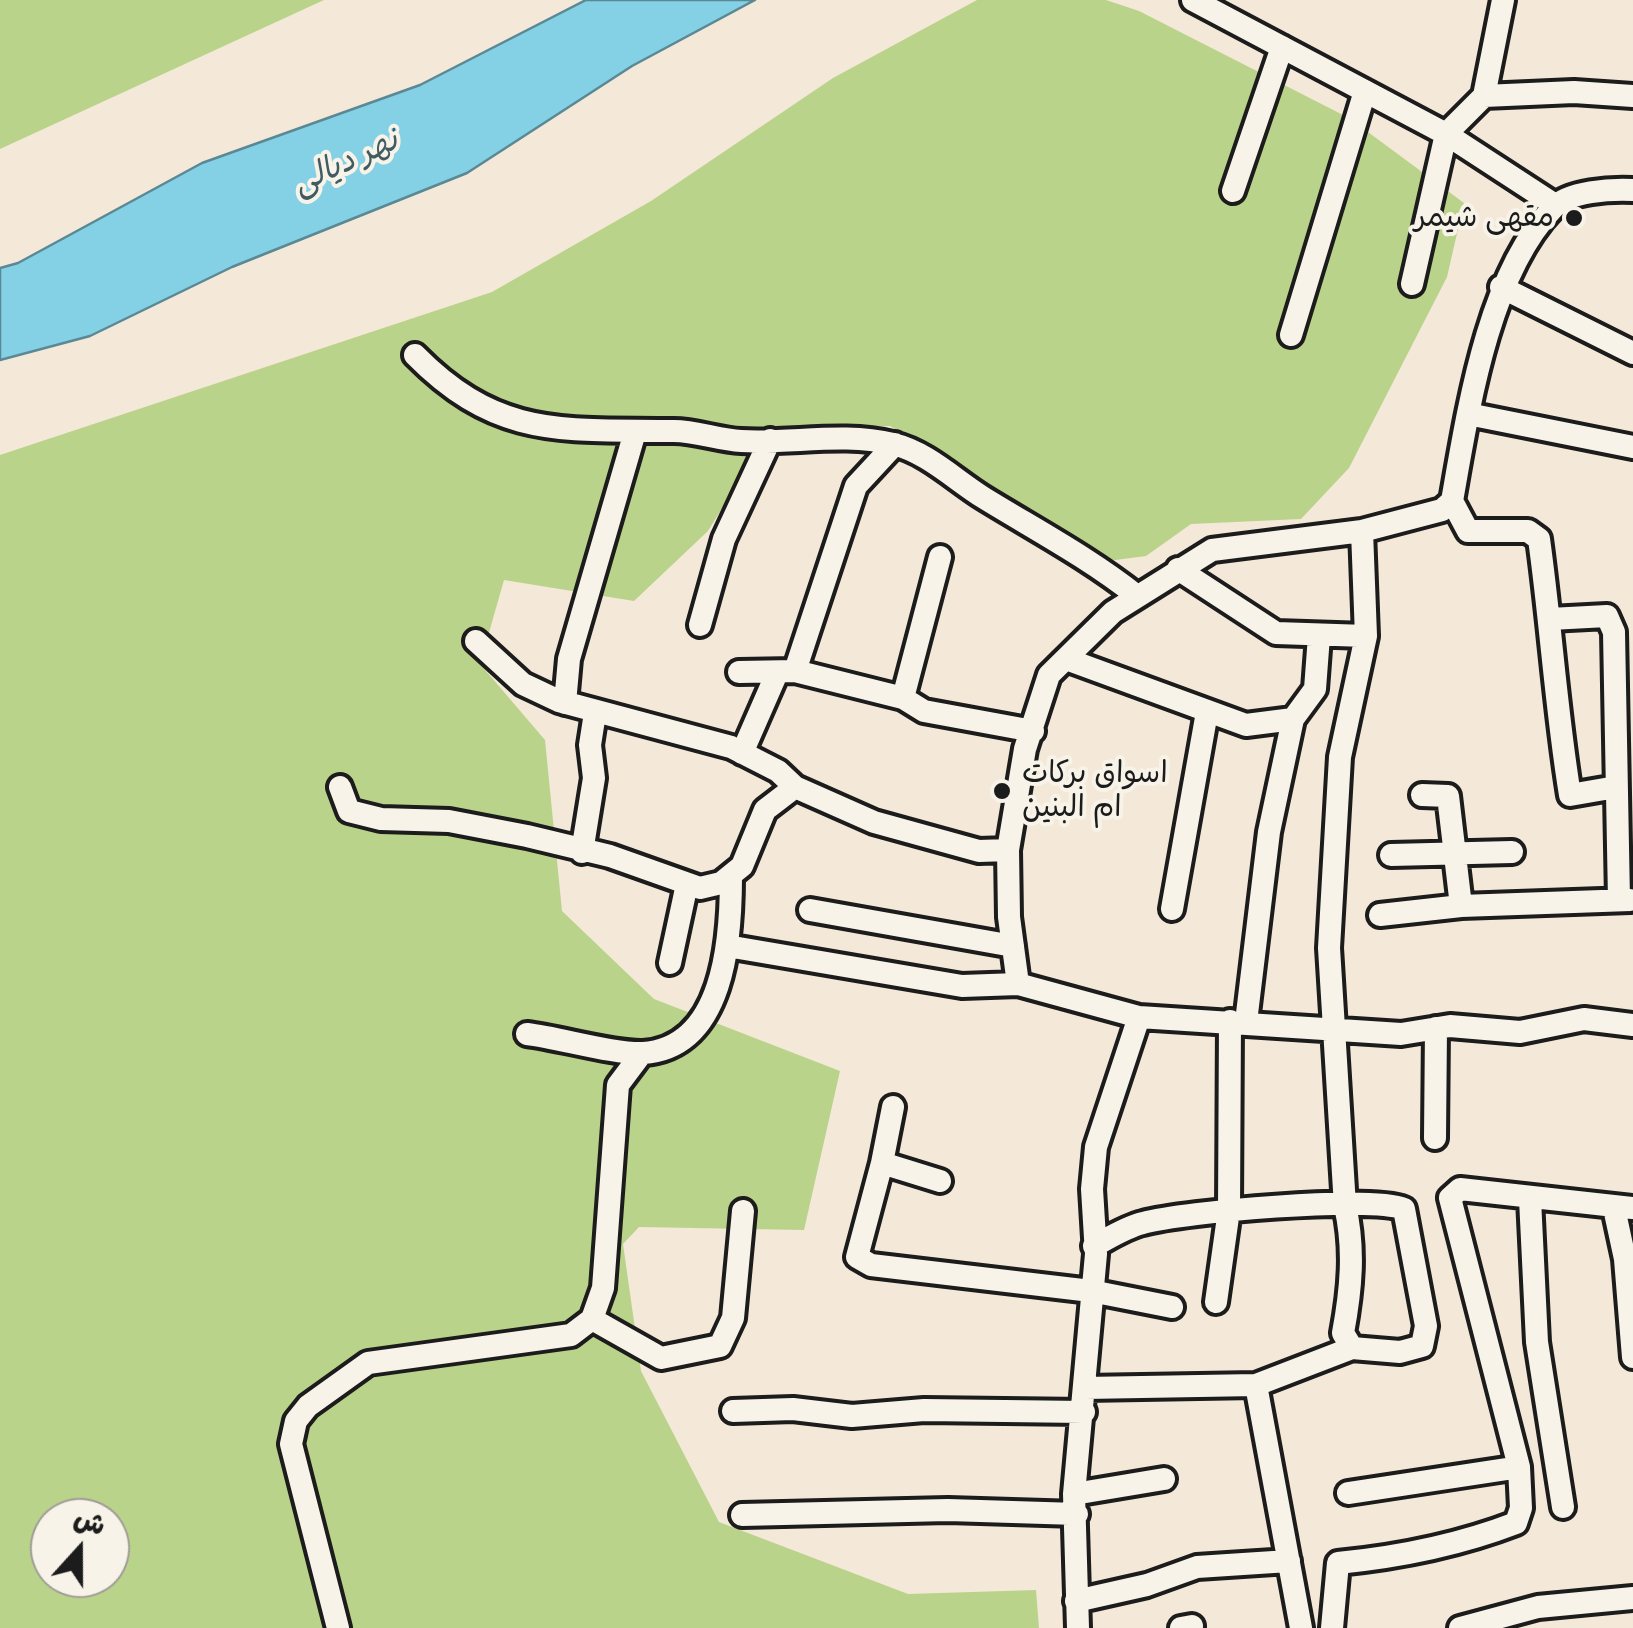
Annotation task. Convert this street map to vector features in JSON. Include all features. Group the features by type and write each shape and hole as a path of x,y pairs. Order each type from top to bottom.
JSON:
{"street":[{"path":"1193,0 1446,134 1554,205"},
{"path":"1412,284 1446,134 1484,96 1503,0"},
{"path":"1232,191 1282,47"},
{"path":"1290,335 1364,91"},
{"path":"1484,96 1574,92 1633,96"},
{"path":"1018,984 1008,850 1024,750 1033,732 1048,675 1113,612 1212,550 1362,531 1442,510 1452,500 1468,414 1501,287 1554,205 1606,189 1633,190"},
{"path":"1501,287 1633,353"},
{"path":"416,355 448,388 511,420 566,431 678,430 740,441 830,438 895,444 946,470 1095,563 1138,596"},
{"path":"1468,414 1633,447"},
{"path":"565,703 569,658 635,432"},
{"path":"700,625 724,539 770,440"},
{"path":"742,753 786,672 856,486 895,444"},
{"path":"1452,500 1468,531 1528,531 1539,539 1550,619 1554,700 1570,795 1616,786"},
{"path":"1352,1348 1343,1334 1351,1290 1352,1234 1344,1206 1329,948 1340,757 1366,636 1362,531"},
{"path":"903,698 940,557"},
{"path":"1178,568 1276,634 1366,636"},
{"path":"1380,915 1461,906 1626,900 1616,786 1614,632 1607,616 1550,619"},
{"path":"1216,1302 1229,1210 1238,1021 1269,832 1293,718 1315,688 1319,636"},
{"path":"476,641 523,684 565,703 742,753 778,771 795,787 874,822 979,851 1008,850"},
{"path":"1066,659 1246,725 1293,718"},
{"path":"738,672 786,672 903,698 924,711 1033,732"},
{"path":"1315,688 1352,692"},
{"path":"1172,909 1207,712"},
{"path":"582,852 594,778 590,744 595,713"},
{"path":"527,1034 642,1053 686,1042 705,1018 727,946 731,877 753,844 765,810 795,787"},
{"path":"340,788 349,811 381,819 449,821 610,856 700,888 731,877"},
{"path":"1422,796 1448,796 1461,906"},
{"path":"1391,855 1454,850 1512,852"},
{"path":"670,963 687,884"},
{"path":"810,910 1013,946"},
{"path":"727,946 962,986 1018,984 1140,1017 1401,1034 1436,1028 1520,1032 1584,1019 1633,1026"},
{"path":"1078,1628 1076,1504 1094,1246 1096,1147 1140,1017"},
{"path":"1436,1028 1436,1138"},
{"path":"338,1628 290,1444 296,1421 308,1406 368,1363 571,1335 592,1319 603,1288 618,1085 642,1053"},
{"path":"894,1107 856,1257 871,1265 1091,1292 1172,1307"},
{"path":"882,1163 940,1181"},
{"path":"1332,1628 1338,1563 1419,1551 1516,1523 1521,1508 1519,1467 1450,1198 1460,1189 1624,1208 1624,1259 1633,1358"},
{"path":"1530,1199 1537,1342 1563,1507"},
{"path":"1085,1388 1256,1385 1352,1348 1400,1352 1422,1346 1426,1326 1404,1209 1386,1202 1229,1210 1141,1223 1094,1246"},
{"path":"592,1319 661,1358 720,1346 733,1318 743,1211"},
{"path":"1256,1385 1301,1628"},
{"path":"733,1411 793,1410 852,1416 924,1410 1084,1412"},
{"path":"1348,1493 1519,1467"},
{"path":"742,1515 1076,1504 1164,1479"},
{"path":"1076,1601 1147,1585 1197,1567 1289,1562"},
{"path":"1460,1628 1538,1608 1633,1598"}],"green space":[{"path":"0,0 324,0 0,149"},
{"path":"977,0 1106,0 1139,11 1349,118 1464,203 1447,277 1349,468 1301,519 1191,524 1146,556 1108,561 890,426 772,427 708,531 634,601 504,580 480,664 545,740 562,911 654,999 840,1071 804,1230 639,1227 623,1244 641,1371 719,1522 908,1594 1036,1590 1039,1628 0,1628 0,455 492,292 651,201 833,78"}],"water":[{"name":"نهر ديالى","path":"586,0 755,0 632,66 467,173 232,267 90,336 0,360 0,268 18,263 202,163 420,85"}],"place":[{"name":"مقهى شيمر","path":"1574,218"},
{"name":"اسواق بركات ام البنين","path":"1002,791"}]}
